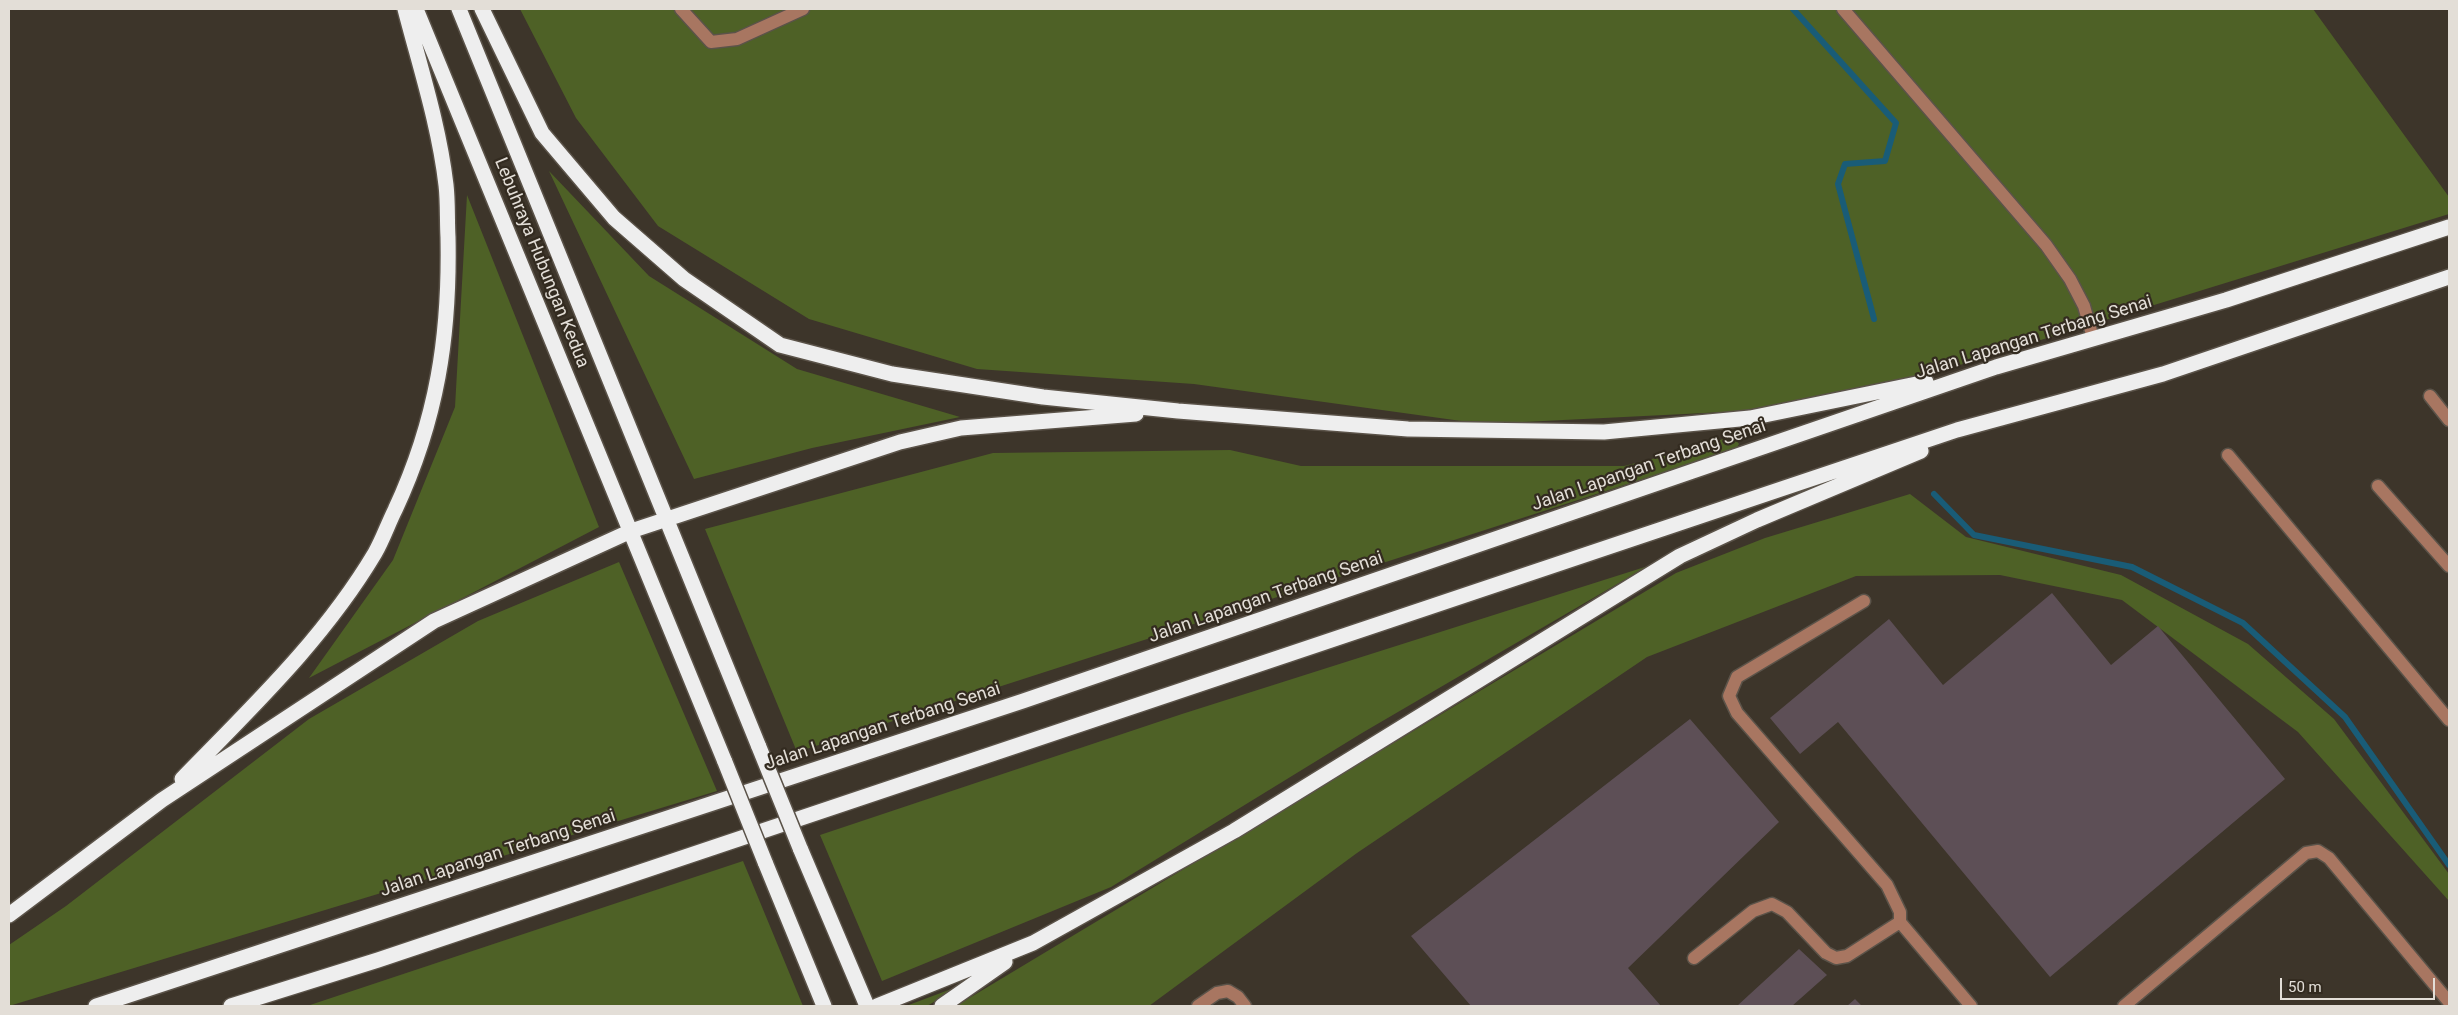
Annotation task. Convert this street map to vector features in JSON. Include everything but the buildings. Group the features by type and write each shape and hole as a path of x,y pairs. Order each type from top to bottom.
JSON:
{"highway":[{"path":"162,800 294,662 342,602 375,552 403,492 426,432 443,352 449,298 446,187 438,134 405,9"},
{"name":"Lebuhraya Hubungan Kedua","path":"416,9 824,1006"},
{"name":"Lebuhraya Hubungan Kedua","path":"460,9 665,519 867,1006"},
{"path":"482,9 542,133 614,218 684,279 780,345 892,374 1043,397 1178,411 1408,429 1604,432 1675,427 1750,418 1996,367"},
{"name":"Jalan Lapangan Terbang Senai","path":"96,1006 1023,701 1996,367 2226,300 2449,227"},
{"path":"231,1006 378,960 1957,430 2163,374 2449,277"},
{"path":"9,915 162,800 434,621 631,531 900,442 961,428 1178,411"},
{"path":"942,1006 1033,943 1234,831 1680,556 1757,520 1889,466 1957,430"},
{"path":"877,1006 1033,943"}],"street":[{"path":"681,9 711,42 737,39 802,9"},
{"path":"1843,9 2046,245 2070,279 2084,306 2093,338"},
{"path":"2430,396 2449,420"},
{"path":"2228,455 2448,717"},
{"path":"2378,486 2449,566"},
{"path":"1864,601 1737,677 1729,696 1737,713 1888,885 1900,912 1900,922 1971,1006"},
{"path":"2124,1006 2306,853 2318,851 2329,858 2449,1002"},
{"path":"1694,958 1753,911 1772,904 1787,912 1826,953 1836,958 1847,956 1900,922"},
{"path":"1198,1006 1217,993 1228,991 1238,997 1244,1006"}],"green space":[{"path":"520,9 2313,9 2449,197 2449,214 1950,368 1765,410 1483,424 1194,384 977,369 809,319 658,226 576,118"},
{"path":"549,171 649,276 797,369 960,417 812,448 694,479"},
{"path":"467,195 599,527 309,678 393,560 455,407"},
{"path":"1725,438 1735,438 1739,444 1736,449 797,752 705,529 993,453 1230,450 1301,466 1624,466 1711,444"},
{"path":"1910,494 1966,537 2121,575 2248,644 2334,719 2449,874 2449,901 2298,732 2122,600 2000,575 1856,576 1647,657 1357,853 1149,1006 956,1006 1676,573 1765,538"},
{"path":"619,562 717,791 9,1006 9,945 66,906 309,719 478,621"},
{"path":"1648,566 1362,733 1111,887 882,981 820,835 1182,714"},
{"path":"743,861 803,1006 307,1006"},
{"path":"962,985 927,1006 906,1006"}],"waterway":[{"path":"1793,9 1896,123 1885,161 1845,164 1838,184 1874,319"},
{"path":"1934,494 1974,535 2132,567 2243,623 2345,717 2449,865"}]}
